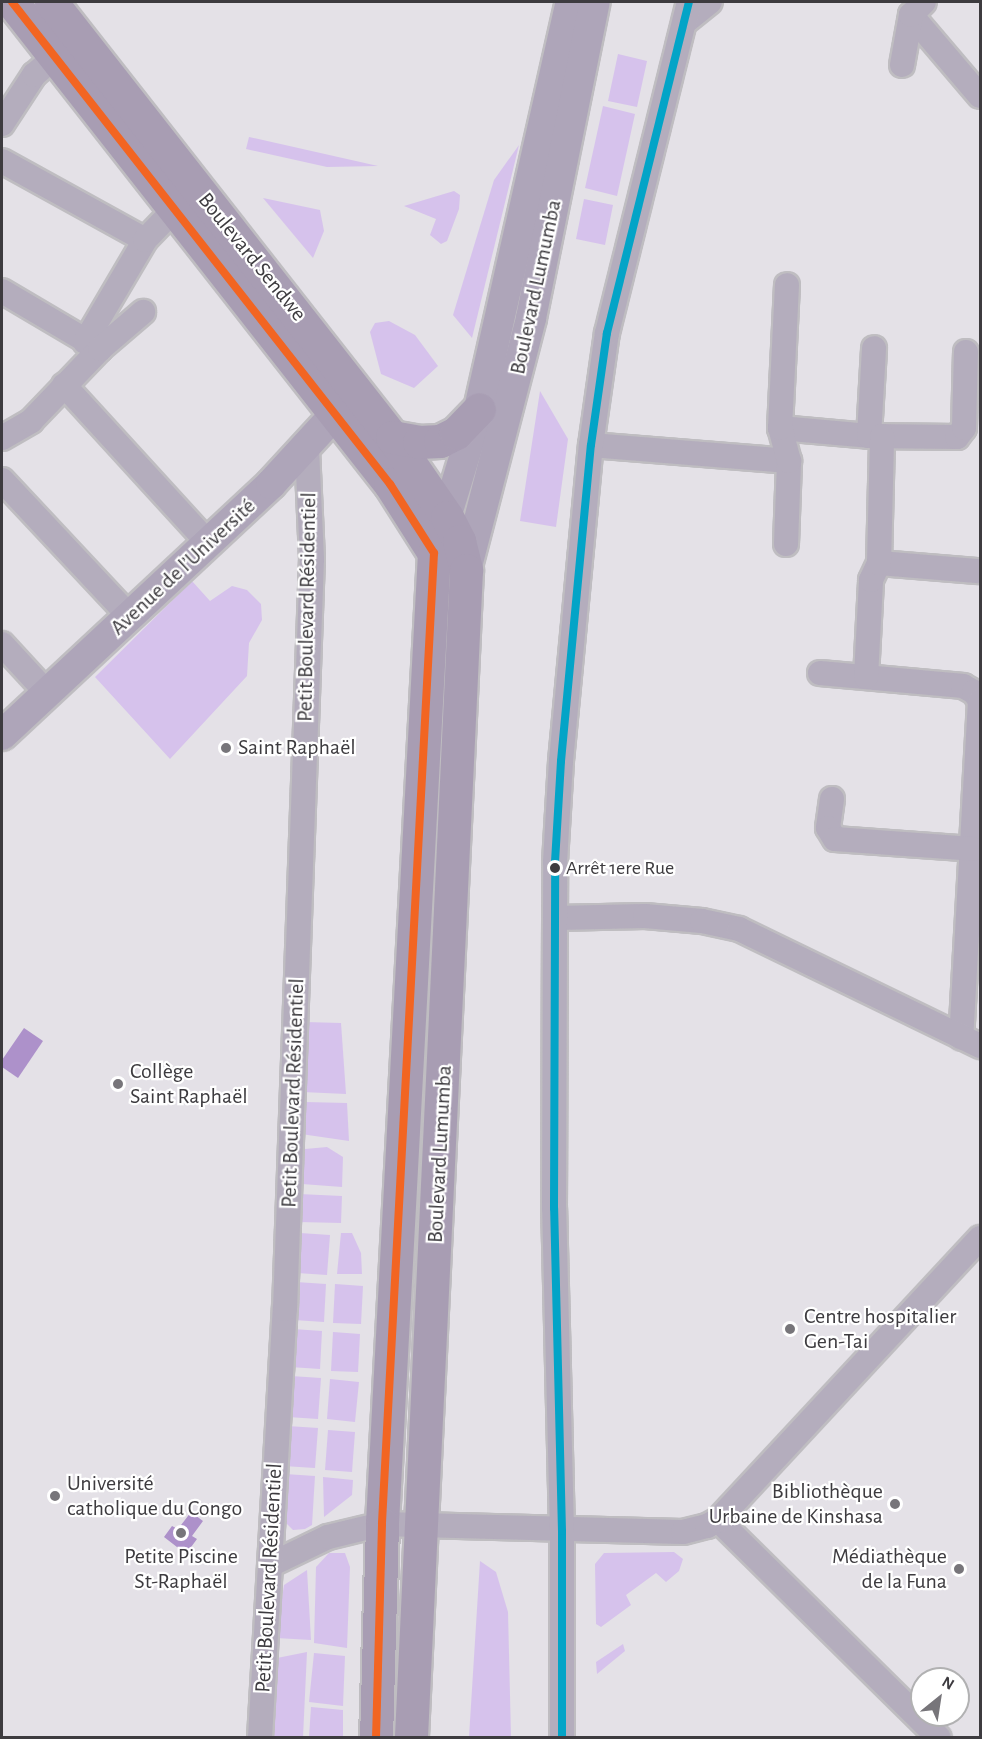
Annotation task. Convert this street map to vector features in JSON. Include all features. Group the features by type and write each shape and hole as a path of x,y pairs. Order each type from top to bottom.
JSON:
{"highway":[{"name":"Boulevard Sendwe","path":"12,2 334,416 390,484 434,553"},
{"name":"Boulevard Sendwe","path":"51,2 356,390 392,437 447,517"},
{"path":"392,437 419,442 440,441 456,433 479,410"},
{"name":"Boulevard Lumumba","path":"411,1737 466,570 459,541 447,517"},
{"name":"Boulevard Lumumba","path":"376,1737 382,1524 434,553"}],"main road":[{"name":"Boulevard Lumumba","path":"434,553 479,410 571,2"},
{"name":"Boulevard Lumumba","path":"466,570 531,318 596,2"},
{"name":"Avenue de l’Université","path":"2,735 131,618 307,448 356,390"}],"street":[{"path":"562,1737 562,1531 554,1208 556,918 561,761 591,445 607,333 687,12 710,2"},
{"path":"902,65 917,8"},
{"path":"917,8 981,96"},
{"path":"6,107 34,75 55,57"},
{"path":"2,160 145,240"},
{"path":"5,433 31,421 64,386 93,345 145,240 174,210"},
{"path":"786,544 789,461 780,428 787,285"},
{"path":"2,291 93,345"},
{"path":"93,345 143,312"},
{"path":"866,677 871,580 879,563 874,348"},
{"path":"780,428 875,436 961,434 966,352"},
{"path":"64,386 208,544"},
{"path":"591,445 789,461"},
{"name":"Petit Boulevard Résidentiel","path":"260,1737 285,1309 312,559 307,448"},
{"path":"2,480 131,618"},
{"path":"879,563 977,571"},
{"path":"2,644 47,693"},
{"path":"556,918 645,916 702,921 739,929 971,1042 973,849 980,701 974,692 963,686 820,673"},
{"path":"832,799 828,828 835,839 973,849"},
{"path":"270,1566 346,1531 382,1524 562,1531 683,1532 718,1520 981,1238"},
{"path":"718,1520 939,1737"}],"shaded area":[{"path":"618,54 647,61 637,107 608,101"},
{"path":"603,106 635,114 617,196 585,188"},
{"path":"249,137 378,166 327,167 246,149"},
{"path":"519,145 472,338 453,315 494,180"},
{"path":"454,191 460,195 459,209 447,241 441,244 430,235 436,219 404,206"},
{"path":"263,198 320,210 324,231 313,258"},
{"path":"584,199 613,205 605,245 576,239"},
{"path":"389,321 415,335 438,366 414,388 381,374 370,332 375,323"},
{"path":"540,391 568,439 556,527 520,521"},
{"path":"192,581 210,601 232,586 247,590 261,604 262,620 249,643 247,676 170,759 95,677"},
{"path":"305,1022 341,1023 346,1094 302,1092"},
{"path":"24,1028 43,1041 18,1078 2,1067 2,1060"},
{"path":"305,1102 347,1103 349,1141 301,1134"},
{"path":"327,1147 343,1157 342,1187 302,1184 305,1149"},
{"path":"299,1194 342,1196 341,1223 298,1222"},
{"path":"300,1233 330,1235 327,1275 297,1273"},
{"path":"341,1233 352,1233 361,1253 362,1274 337,1274"},
{"path":"296,1282 326,1284 324,1322 294,1320"},
{"path":"335,1284 363,1286 361,1324 333,1323"},
{"path":"293,1329 322,1331 320,1369 290,1367"},
{"path":"333,1332 360,1334 358,1372 331,1371"},
{"path":"291,1376 321,1378 318,1419 288,1417"},
{"path":"330,1379 359,1382 355,1422 327,1419"},
{"path":"287,1426 318,1428 315,1468 284,1466"},
{"path":"328,1430 355,1432 352,1472 325,1470"},
{"path":"285,1474 315,1476 312,1525 305,1529 293,1530 284,1521"},
{"path":"323,1477 353,1480 352,1495 324,1517"},
{"name":"Petite Piscine St-Raphaël","path":"191,1512 203,1521 192,1536 197,1539 186,1554 164,1537 172,1526 178,1529"},
{"path":"674,1552 683,1559 679,1571 666,1582 656,1573 626,1595 631,1605 601,1627 596,1624 595,1564 604,1553"},
{"path":"329,1553 345,1553 350,1567 347,1648 314,1643 316,1567"},
{"path":"480,1561 496,1572 508,1612 511,1737 469,1737"},
{"path":"307,1570 311,1640 276,1638 284,1585"},
{"path":"623,1644 625,1651 597,1674 596,1662"},
{"path":"307,1652 303,1737 270,1738 277,1658"},
{"path":"314,1653 345,1656 343,1706 309,1702"},
{"path":"311,1707 343,1710 343,1737 309,1737"}],"transit line":[{"path":"12,2 390,484 434,553 382,1524 376,1738"},
{"path":"562,1738 562,1531 554,1208 555,862 561,761 591,445 607,333 689,2"}],"place":[{"name":"Saint Raphaël","path":"226,748"},
{"name":"Arrêt 1ere Rue","path":"555,868"},
{"name":"Collège Saint Raphaël","path":"118,1084"},
{"name":"Centre hospitalier Gen-Tai","path":"790,1329"},
{"name":"Université catholique du Congo","path":"55,1496"},
{"name":"Bibliothèque Urbaine de Kinshasa","path":"895,1504"},
{"name":"Petite Piscine St-Raphaël","path":"181,1533"},
{"name":"Médiathèque de la Funa","path":"959,1569"}]}
